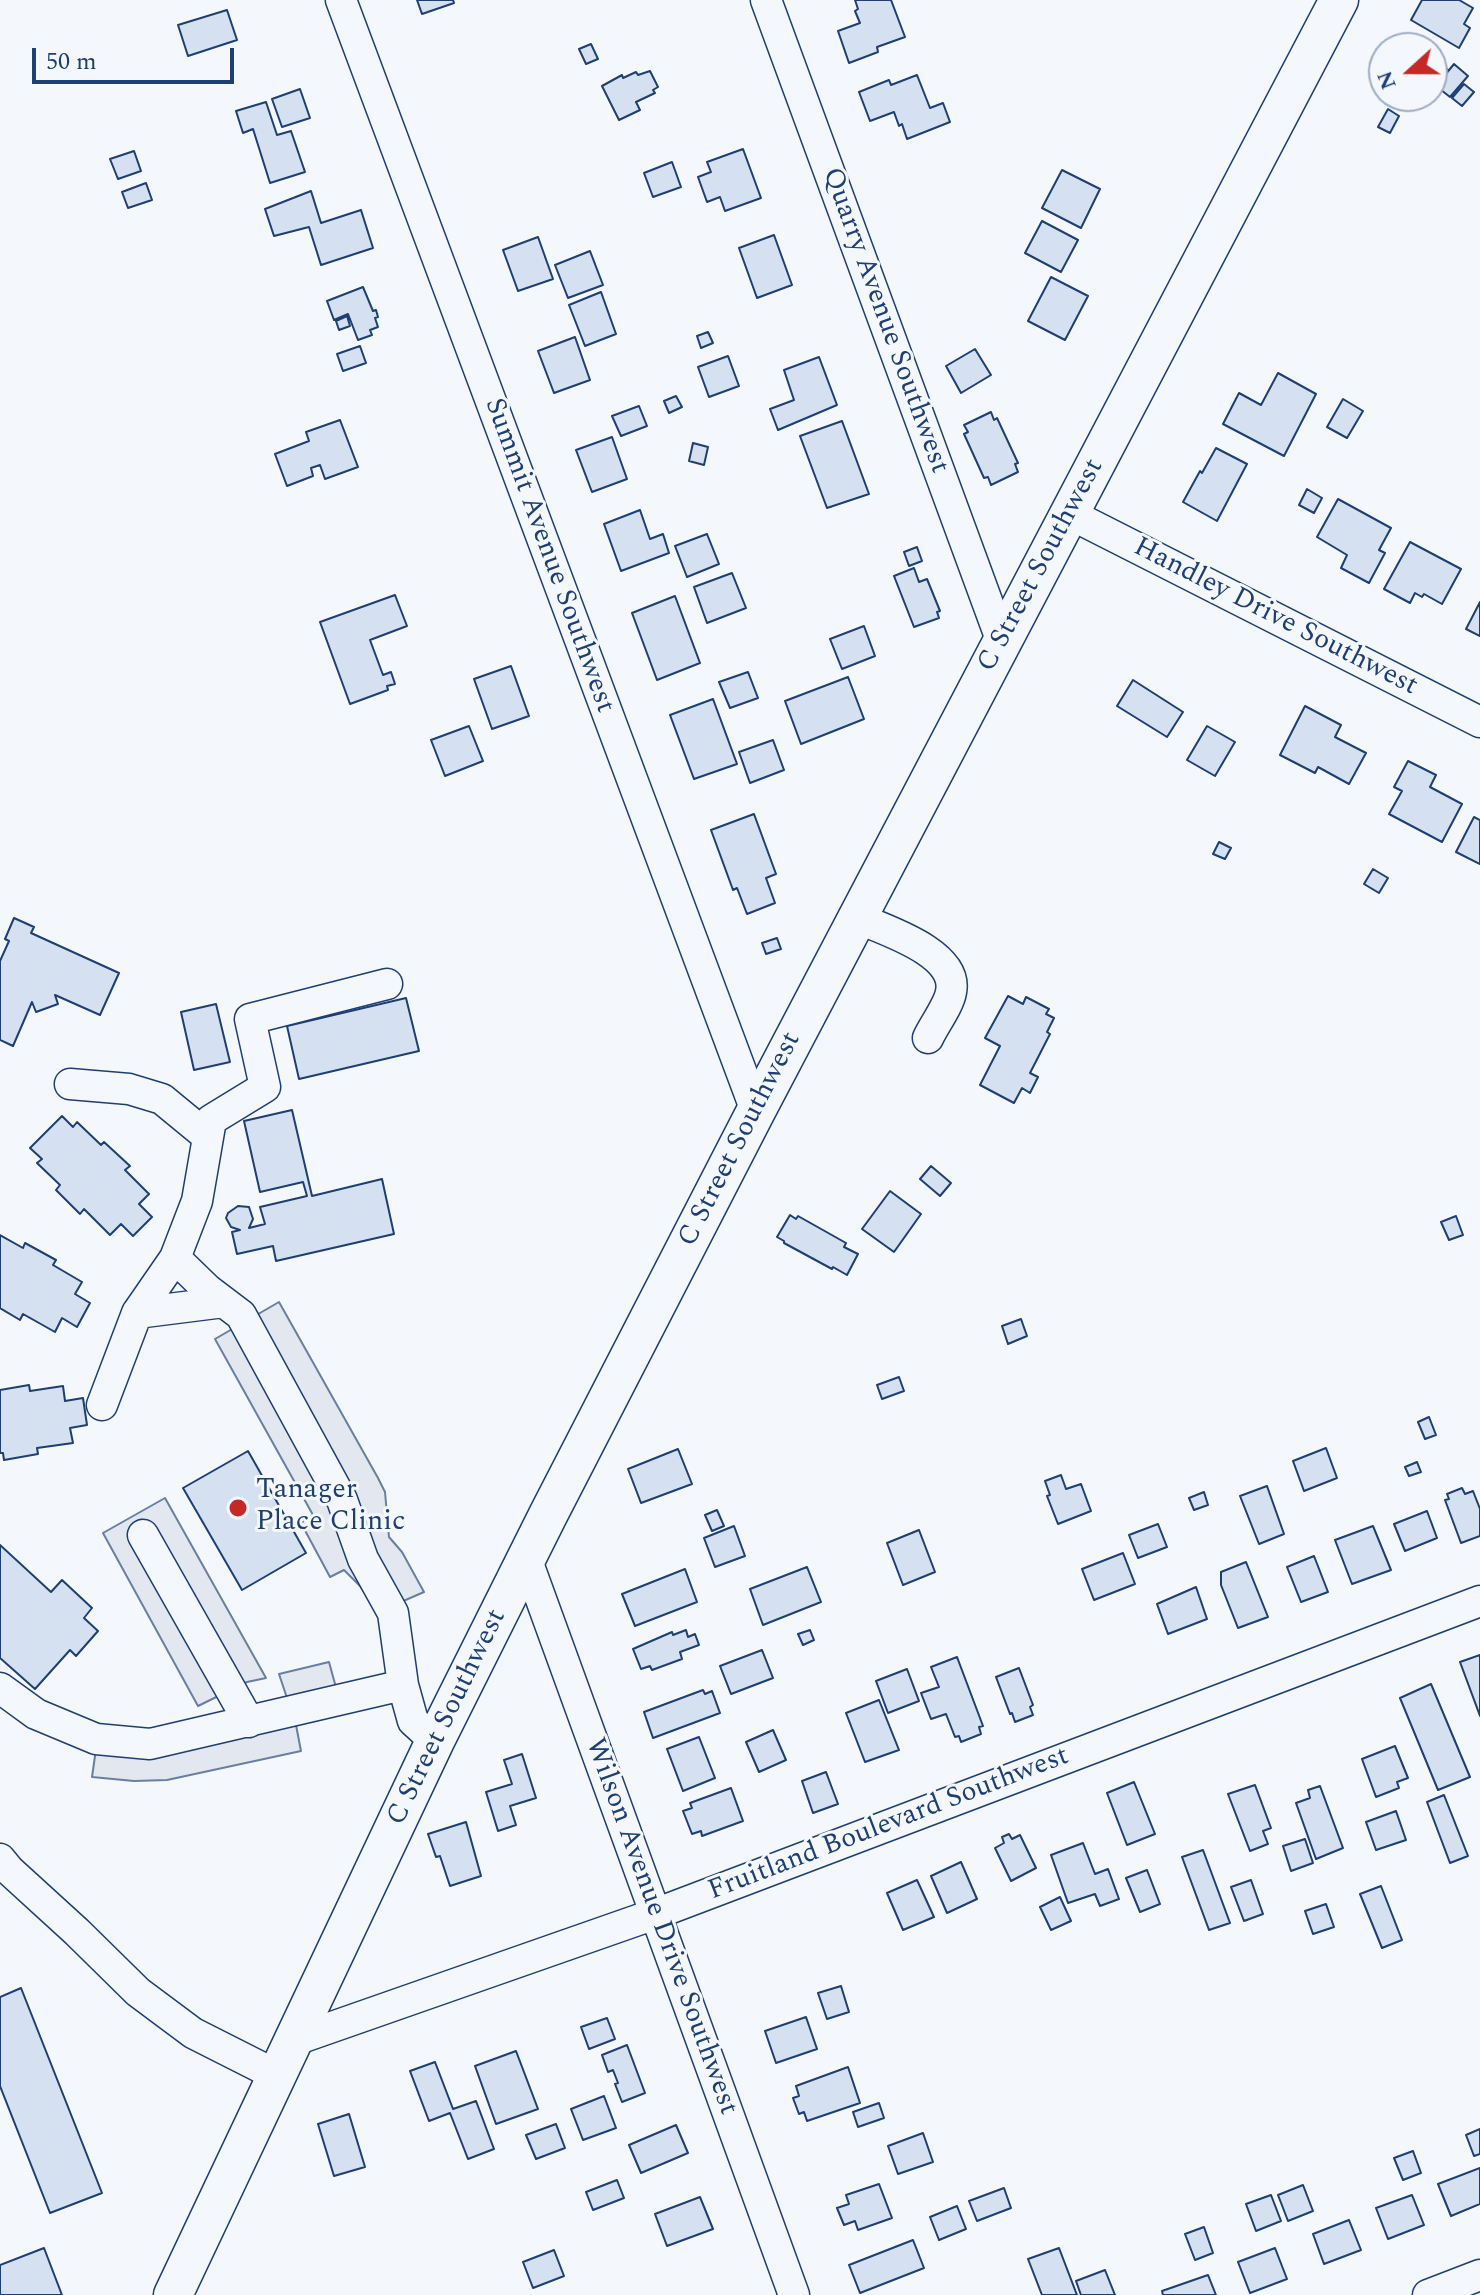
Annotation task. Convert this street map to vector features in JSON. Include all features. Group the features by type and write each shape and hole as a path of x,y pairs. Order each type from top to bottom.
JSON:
{"main road":[{"name":"C Street Southwest","path":"173,2295 435,1741 526,1558 756,1111 1339,0"}],"street":[{"name":"Summit Avenue Southwest","path":"341,0 756,1111"},
{"name":"Quarry Avenue Southwest","path":"766,0 1002,642"},
{"name":"Handley Drive Southwest","path":"1070,514 1480,722"},
{"path":"857,918 920,946 940,960 951,978 952,992 928,1038"},
{"path":"102,1405 137,1313 175,1258 197,1201 211,1120 265,1087 250,1019 387,984"},
{"path":"70,1084 129,1089 162,1099 207,1136"},
{"path":"175,1258 208,1290 241,1315 342,1500 363,1559 393,1613 403,1685 413,1721 435,1741"},
{"path":"137,1313 224,1302"},
{"path":"143,1535 249,1722"},
{"name":"Wilson Avenue Drive Southwest","path":"526,1558 794,2295"},
{"name":"Fruitland Boulevard Southwest","path":"295,2040 655,1914 1480,1601"},
{"path":"0,1688 36,1714 96,1739 150,1744 403,1685"},
{"path":"3,1869 77,1932 138,1992 193,2033 278,2076"},
{"path":"1428,2295 1480,2275"}],"shaded area":[{"path":"279,1302 385,1492 389,1537 402,1552 424,1592 378,1612 344,1570 330,1577 301,1523 313,1515 215,1339"},
{"path":"165,1498 266,1678 247,1682 198,1706 103,1533"},
{"path":"329,1662 343,1713 296,1725 301,1751 167,1780 92,1777 99,1728 141,1733 287,1698 279,1674"}],"building":[{"path":"417,0 453,0 454,3 422,14"},
{"path":"855,0 891,0 905,37 877,47 878,52 849,63 838,31 860,23"},
{"path":"1422,0 1459,0 1473,8 1464,24 1470,28 1459,48 1448,42 1448,32 1432,32 1411,20"},
{"path":"227,10 237,40 188,56 178,25"},
{"path":"591,44 598,59 586,64 579,49"},
{"path":"1454,64 1468,76 1450,97 1448,95 1448,71"},
{"path":"650,71 658,87 653,90 655,93 636,102 640,110 619,120 602,86 622,75 623,78 636,72 638,75"},
{"path":"917,75 930,108 943,103 950,122 907,139 894,112 870,121 859,92 889,80 891,85"},
{"path":"1464,84 1474,92 1462,106 1452,98"},
{"path":"300,89 310,118 282,127 272,99"},
{"path":"266,102 277,135 291,131 305,172 270,183 253,129 243,133 236,111"},
{"path":"1386,112 1399,116 1390,133 1378,127"},
{"path":"743,149 761,198 725,211 720,197 707,202 698,177 711,172 707,162"},
{"path":"134,151 141,171 118,179 110,159"},
{"path":"672,162 681,187 653,197 644,173"},
{"path":"1062,170 1100,189 1081,228 1042,208"},
{"path":"146,183 152,200 128,208 122,192"},
{"path":"311,191 321,223 361,210 373,248 321,265 309,227 274,236 265,209"},
{"path":"1042,221 1078,240 1061,272 1025,253"},
{"path":"774,235 792,285 757,298 739,248"},
{"path":"538,237 553,279 518,291 503,250"},
{"path":"590,251 603,285 568,298 555,265"},
{"path":"1051,277 1088,296 1065,340 1028,321"},
{"path":"363,287 373,311 376,310 378,327 370,330 372,335 358,340 348,314 334,320 327,301"},
{"path":"601,292 616,334 585,346 569,305"},
{"path":"347,316 350,326 339,330 336,321"},
{"path":"708,332 713,343 701,348 697,336"},
{"path":"575,337 590,380 554,393 538,351"},
{"path":"360,346 366,363 343,371 337,354"},
{"path":"975,349 991,375 961,393 946,366"},
{"path":"728,356 739,386 709,397 698,367"},
{"path":"819,357 837,405 778,430 770,409 794,400 784,370"},
{"path":"1278,373 1316,394 1284,456 1223,424 1239,393 1261,405"},
{"path":"676,396 682,407 669,413 664,401"},
{"path":"1343,399 1363,411 1347,438 1327,427"},
{"path":"639,406 647,426 621,436 612,416"},
{"path":"991,412 994,420 997,418 1018,463 1015,464 1018,472 991,485 988,477 984,478 964,434 968,432 964,425"},
{"path":"340,420 358,467 325,479 320,465 311,468 313,476 287,486 275,454 309,441 306,432"},
{"path":"842,421 869,494 827,508 800,436"},
{"path":"612,437 627,479 592,492 576,450"},
{"path":"693,443 708,447 704,465 689,461"},
{"path":"1216,448 1247,464 1217,521 1183,502"},
{"path":"1307,489 1322,498 1314,513 1299,505"},
{"path":"1338,499 1391,528 1379,550 1385,553 1369,583 1341,568 1347,555 1317,537"},
{"path":"640,510 650,539 663,534 669,553 621,571 604,524"},
{"path":"707,534 719,564 687,577 675,546"},
{"path":"1410,542 1461,569 1442,604 1424,594 1422,597 1415,593 1410,603 1384,589"},
{"path":"917,547 922,561 909,566 904,552"},
{"path":"914,568 919,582 927,579 940,611 937,612 939,618 914,627 894,576"},
{"path":"732,573 746,608 707,623 694,587"},
{"path":"395,595 407,626 370,640 383,675 391,672 395,684 387,686 388,690 350,704 320,622"},
{"path":"675,596 700,663 657,680 632,613"},
{"path":"1480,602 1480,636 1466,629"},
{"path":"864,626 875,656 842,669 830,639"},
{"path":"511,666 529,716 492,729 474,679"},
{"path":"748,672 758,698 730,708 719,682"},
{"path":"848,677 864,719 801,744 785,701"},
{"path":"1133,680 1183,712 1167,737 1117,706"},
{"path":"713,699 737,764 694,779 670,715"},
{"path":"1305,706 1341,725 1335,737 1366,753 1349,784 1318,767 1315,773 1280,755"},
{"path":"469,726 483,761 445,776 431,740"},
{"path":"1207,726 1235,742 1215,776 1187,760"},
{"path":"773,740 784,770 750,783 739,752"},
{"path":"1408,761 1436,775 1430,787 1462,804 1442,842 1389,814 1402,791 1394,787"},
{"path":"754,814 776,874 766,878 775,903 747,914 737,888 733,890 711,830"},
{"path":"1474,817 1480,820 1480,864 1456,852"},
{"path":"1219,842 1231,848 1225,859 1213,854"},
{"path":"1373,869 1388,878 1379,893 1364,884"},
{"path":"14,918 34,927 31,933 119,973 100,1015 55,995 58,1004 36,1012 32,1002 13,1046 0,1040 0,961"},
{"path":"777,938 781,949 766,954 762,943"},
{"path":"1008,996 1023,1004 1026,997 1049,1009 1046,1014 1054,1018 1047,1032 1050,1034 1030,1073 1038,1077 1030,1093 1022,1088 1014,1103 980,1085 1000,1046 985,1038"},
{"path":"406,998 419,1051 299,1079 287,1026"},
{"path":"216,1004 230,1062 194,1070 181,1012"},
{"path":"292,1110 312,1196 382,1179 394,1234 276,1261 273,1246 237,1254 232,1232 240,1230 231,1227 226,1218 228,1213 238,1206 249,1207 253,1219 249,1228 265,1224 260,1207 307,1196 303,1182 260,1192 244,1121"},
{"path":"62,1116 73,1127 77,1122 101,1145 104,1142 130,1166 125,1170 149,1194 139,1204 152,1217 133,1236 121,1224 110,1235 84,1209 80,1214 56,1190 60,1185 37,1163 42,1159 30,1148"},
{"path":"931,1166 951,1183 940,1196 920,1179"},
{"path":"890,1191 921,1214 894,1252 862,1229"},
{"path":"790,1215 796,1219 798,1216 846,1243 844,1247 858,1254 847,1275 777,1237"},
{"path":"1456,1216 1463,1235 1449,1240 1441,1222"},
{"path":"0,1235 23,1248 25,1243 56,1260 53,1265 82,1282 75,1294 90,1303 77,1327 62,1318 55,1332 23,1314 20,1320 0,1308"},
{"path":"1021,1319 1027,1336 1008,1344 1002,1326"},
{"path":"899,1377 904,1391 882,1399 877,1385"},
{"path":"29,1385 30,1391 63,1386 65,1401 83,1398 87,1425 70,1428 73,1443 37,1448 38,1454 4,1460 3,1453 0,1453 0,1390"},
{"path":"1429,1417 1436,1435 1425,1439 1418,1422"},
{"path":"1326,1448 1337,1478 1304,1491 1293,1461"},
{"path":"678,1449 692,1484 641,1503 628,1469"},
{"name":"Tanager Place Clinic","path":"248,1451 306,1553 242,1590 183,1488"},
{"path":"1417,1462 1421,1472 1409,1476 1405,1467"},
{"path":"1061,1475 1066,1489 1081,1484 1091,1511 1058,1524 1047,1496 1050,1495 1045,1481"},
{"path":"1267,1486 1284,1534 1259,1544 1240,1496"},
{"path":"1462,1488 1465,1494 1473,1491 1480,1509 1480,1536 1461,1543 1445,1500 1449,1499 1447,1494"},
{"path":"1204,1492 1208,1505 1194,1510 1189,1498"},
{"path":"717,1510 724,1526 712,1531 705,1515"},
{"path":"1427,1511 1437,1538 1405,1551 1394,1524"},
{"path":"1158,1524 1167,1547 1138,1558 1129,1535"},
{"path":"734,1526 745,1556 715,1567 704,1538"},
{"path":"1373,1526 1391,1570 1352,1584 1335,1540"},
{"path":"919,1530 935,1572 903,1585 887,1543"},
{"path":"0,1545 51,1592 62,1580 92,1608 84,1618 98,1631 76,1656 70,1650 35,1689 0,1658"},
{"path":"1123,1553 1135,1584 1094,1600 1082,1569"},
{"path":"1314,1556 1328,1592 1301,1602 1287,1567"},
{"path":"1246,1562 1268,1617 1238,1628 1221,1585 1221,1572"},
{"path":"807,1567 821,1602 763,1625 750,1589"},
{"path":"685,1569 697,1602 635,1626 622,1594"},
{"path":"1196,1587 1207,1619 1168,1634 1157,1604"},
{"path":"686,1630 688,1637 695,1634 699,1645 680,1652 682,1659 652,1670 650,1666 641,1669 633,1649 672,1632 673,1635"},
{"path":"810,1630 814,1640 803,1645 798,1634"},
{"path":"762,1650 773,1678 731,1694 720,1666"},
{"path":"1480,1655 1480,1716 1460,1662"},
{"path":"957,1657 983,1726 979,1727 981,1734 961,1742 959,1736 955,1737 946,1714 931,1719 921,1693 939,1687 931,1667"},
{"path":"1019,1668 1033,1705 1030,1707 1033,1715 1015,1722 996,1677"},
{"path":"907,1669 919,1701 888,1713 876,1681"},
{"path":"1431,1684 1470,1777 1438,1790 1400,1698"},
{"path":"703,1690 705,1694 712,1691 720,1713 653,1738 644,1712"},
{"path":"879,1700 899,1750 865,1762 846,1713"},
{"path":"773,1730 786,1760 759,1772 746,1742"},
{"path":"699,1737 715,1778 683,1791 667,1749"},
{"path":"1395,1746 1408,1778 1397,1782 1399,1788 1376,1797 1362,1759"},
{"path":"522,1754 536,1798 510,1806 516,1825 498,1831 486,1792 512,1784 504,1760"},
{"path":"826,1772 838,1804 813,1813 802,1781"},
{"path":"1134,1782 1155,1834 1127,1845 1107,1793"},
{"path":"1255,1785 1271,1828 1263,1831 1268,1844 1250,1851 1228,1794"},
{"path":"1320,1786 1343,1848 1316,1859 1296,1803 1310,1798 1308,1790"},
{"path":"731,1788 743,1821 702,1836 701,1831 692,1834 683,1811 692,1808 690,1803"},
{"path":"1444,1795 1468,1856 1450,1863 1427,1802"},
{"path":"1396,1811 1406,1840 1376,1850 1366,1822"},
{"path":"466,1822 481,1876 450,1886 440,1856 436,1857 428,1834"},
{"path":"1009,1834 1012,1839 1020,1835 1036,1868 1011,1881 995,1848 1004,1843 1002,1837"},
{"path":"1305,1839 1313,1863 1291,1871 1283,1846"},
{"path":"1083,1843 1095,1874 1108,1869 1119,1899 1100,1906 1095,1894 1068,1903 1051,1855"},
{"path":"1203,1850 1230,1923 1209,1930 1182,1857"},
{"path":"961,1862 977,1899 947,1913 931,1876"},
{"path":"1147,1870 1160,1904 1140,1912 1126,1878"},
{"path":"917,1880 934,1917 903,1930 887,1893"},
{"path":"1251,1880 1263,1914 1244,1921 1231,1887"},
{"path":"1381,1886 1402,1940 1382,1948 1360,1894"},
{"path":"1060,1897 1071,1921 1051,1930 1040,1907"},
{"path":"1326,1904 1334,1927 1313,1934 1305,1911"},
{"path":"841,1986 849,2012 827,2019 818,1993"},
{"path":"21,1988 102,2193 50,2213 0,2086 0,1997"},
{"path":"806,2017 817,2049 776,2063 765,2031"},
{"path":"607,2018 615,2039 589,2049 581,2027"},
{"path":"627,2045 645,2093 622,2102 613,2070 608,2072 602,2055"},
{"path":"516,2051 538,2109 496,2124 475,2066"},
{"path":"435,2062 453,2109 476,2101 494,2149 468,2159 450,2113 429,2121 410,2071"},
{"path":"848,2067 860,2103 807,2121 804,2112 799,2114 793,2098 799,2096 796,2086"},
{"path":"604,2096 616,2128 583,2140 571,2109"},
{"path":"879,2103 884,2118 858,2127 853,2112"},
{"path":"349,2114 365,2167 334,2176 318,2124"},
{"path":"556,2124 565,2148 536,2159 526,2135"},
{"path":"676,2125 688,2153 641,2173 629,2145"},
{"path":"1480,2129 1480,2154 1474,2156 1466,2135"},
{"path":"923,2133 933,2162 898,2174 888,2146"},
{"path":"1413,2151 1421,2173 1403,2180 1394,2158"},
{"path":"1480,2168 1480,2204 1451,2216 1438,2184"},
{"path":"617,2180 624,2198 593,2210 586,2192"},
{"path":"879,2184 892,2218 858,2230 855,2221 844,2225 837,2208 849,2204 846,2195"},
{"path":"1303,2185 1313,2211 1288,2221 1278,2195"},
{"path":"1004,2188 1011,2208 977,2221 969,2201"},
{"path":"1271,2195 1281,2221 1256,2231 1246,2204"},
{"path":"1412,2195 1424,2225 1388,2239 1376,2208"},
{"path":"700,2197 713,2229 667,2246 655,2214"},
{"path":"957,2206 966,2229 939,2240 930,2217"},
{"path":"1349,2220 1361,2250 1324,2264 1313,2234"},
{"path":"1204,2227 1213,2253 1195,2260 1185,2234"},
{"path":"913,2240 924,2268 860,2293 849,2265"},
{"path":"44,2248 62,2295 0,2295 0,2265"},
{"path":"1059,2248 1077,2295 1042,2295 1028,2259"},
{"path":"1275,2248 1287,2279 1250,2293 1238,2262"},
{"path":"554,2250 564,2276 533,2288 523,2262"},
{"path":"1105,2270 1115,2295 1081,2295 1076,2281"},
{"path":"1208,2275 1216,2295 1163,2295 1162,2291"}],"place":[{"name":"Tanager Place Clinic","path":"238,1508"}]}
